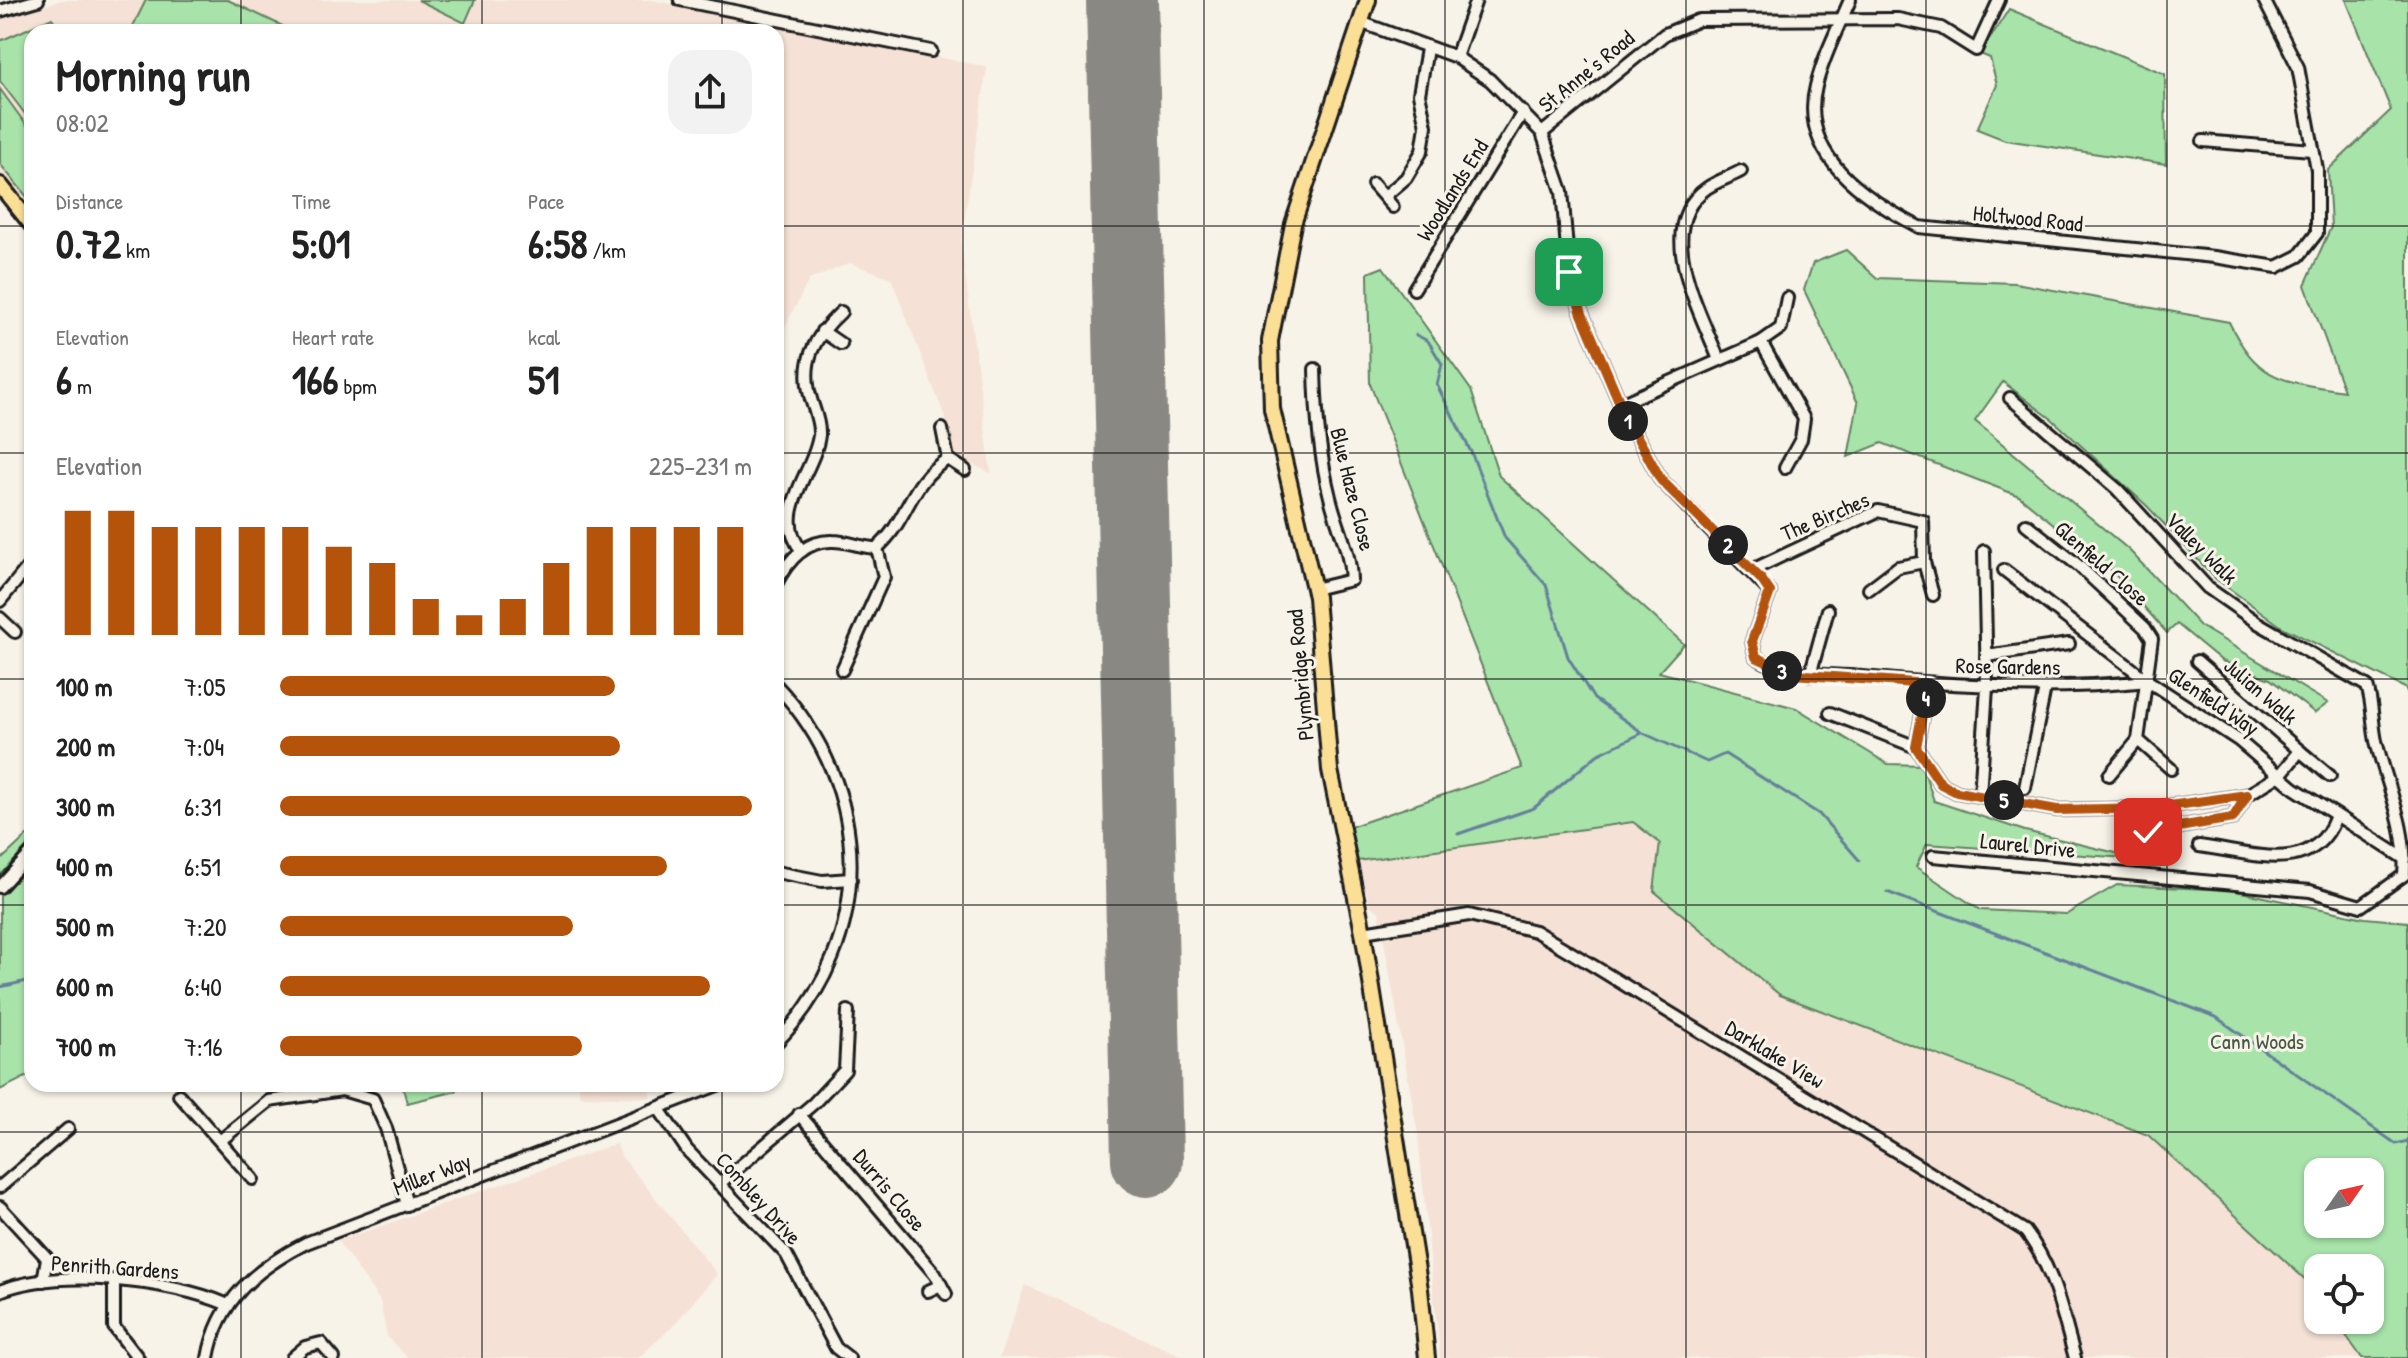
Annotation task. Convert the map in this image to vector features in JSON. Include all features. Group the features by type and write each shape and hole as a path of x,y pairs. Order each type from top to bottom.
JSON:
{"main road":[{"name":"Plymbridge Road","path":"1368,0 1293,224 1270,341 1272,409 1314,589 1330,770 1363,932 1420,1289 1427,1358"},
{"path":"0,185 24,215"}],"street":[{"path":"0,11 38,0"},
{"path":"680,0 931,51"},
{"path":"1456,57 1476,0"},
{"name":"Holtwood Road","path":"1850,0 1815,88 1815,124 1829,162 1879,206 1919,227 2277,267 2299,256 2317,233 2317,170 2312,150"},
{"name":"St Anne's Road","path":"1542,133 1665,34 1699,20 1898,19 1941,28 1976,50 1999,0"},
{"path":"2203,141 2312,150 2298,67 2264,0"},
{"path":"1360,22 1427,49 1456,57 1490,80 1542,133 1562,191 1569,272 1582,314 1620,404 1661,480 1752,570"},
{"path":"1385,196 1406,178 1422,151 1426,126 1419,94 1427,49"},
{"name":"Woodlands End","path":"1414,289 1523,112"},
{"path":"1719,360 1686,270 1679,233 1685,212 1706,188 1741,171"},
{"path":"1373,184 1393,207"},
{"path":"1620,404 1761,342 1781,328 1787,298"},
{"path":"802,551 793,540 791,526 798,488 819,433 806,369 809,353 822,331 841,312"},
{"path":"822,331 841,344"},
{"path":"1761,342 1804,419 1801,439 1785,468"},
{"name":"Blue Haze Close","path":"1314,589 1351,580 1350,555 1330,499 1316,426 1315,369"},
{"name":"Valley Walk","path":"2010,398 2117,489 2208,588 2258,623 2367,686 2374,708 2375,733 2396,806 2405,859"},
{"path":"942,429 948,459 965,470"},
{"path":"877,548 899,525 923,476 948,459"},
{"name":"The Birches","path":"1752,570 1878,511 1923,521 1924,562 1933,595"},
{"name":"Glenfield Close","path":"2026,524 2079,566 2145,628 2152,639 2138,740"},
{"path":"784,571 791,559 802,551 832,541 877,548"},
{"path":"842,670 847,648 884,577 877,548"},
{"path":"1980,796 1987,687 1984,551"},
{"path":"1869,589 1898,567 1924,562"},
{"name":"Rose Gardens","path":"1752,570 1770,592 1752,641 1756,657 1774,668 1810,675 1987,687 2045,688 2148,681"},
{"name":"Glenfield Way","path":"2004,570 2148,681 2238,740 2335,818 2405,859"},
{"path":"0,601 24,572"},
{"path":"1810,675 1828,610"},
{"path":"0,618 15,632"},
{"path":"1986,656 2069,644"},
{"name":"Julian Walk","path":"2197,661 2330,776"},
{"path":"1916,747 1928,684"},
{"path":"2025,788 2045,688"},
{"path":"784,695 813,729 839,783 851,842 851,879 842,929 826,974 784,1034"},
{"path":"1830,713 1916,747 1941,784 1980,796 2057,810 2155,808 2247,795"},
{"path":"2109,775 2138,740 2171,769"},
{"name":"Julian Walk","path":"2247,795 2280,775 2300,751"},
{"path":"2148,832 2233,818 2247,795"},
{"path":"2199,846 2294,858 2318,848 2328,837 2335,818"},
{"name":"Laurel Drive","path":"1933,856 2310,891 2361,906 2404,875 2405,859"},
{"path":"0,887 24,861"},
{"path":"784,875 822,881 851,879"},
{"name":"Darklake View","path":"1363,932 1469,915 1535,931 1572,953 2025,1231 2042,1253 2054,1281 2075,1358"},
{"path":"719,1184 845,1070 848,1011"},
{"path":"221,1140 269,1101 329,1092"},
{"path":"349,1092 373,1099 383,1118 407,1205"},
{"name":"Miller Way","path":"208,1358 226,1304 272,1261 306,1243 700,1092"},
{"path":"179,1095 253,1179"},
{"name":"Combley Drive","path":"659,1109 672,1132 786,1254 836,1348 849,1358"},
{"name":"Durris Close","path":"799,1114 944,1290 928,1291"},
{"path":"0,1187 68,1129"},
{"path":"0,1207 47,1258 43,1281"},
{"name":"Penrith Gardens","path":"0,1291 43,1281 114,1282 201,1293 226,1304"},
{"path":"114,1282 114,1327 138,1358"},
{"path":"292,1358 305,1347 321,1343 334,1358"}],"shaded area":[{"path":"62,0 651,0 771,24 24,24 24,205 0,177 0,20"},
{"path":"784,27 987,67 961,243 991,473 954,456 949,427 891,278 850,263 809,280 784,328"},
{"path":"1633,822 1660,843 1780,995 2148,1135 2304,1278 2304,1334 2345,1334 2362,1358 1440,1358 1418,1135 1379,912 1370,905 1358,861"},
{"path":"579,1092 651,1092 651,1098 579,1096"},
{"path":"616,1144 622,1157 717,1274 672,1327 638,1358 408,1358 387,1337 380,1301 338,1241"},
{"path":"1025,1285 1186,1358 999,1358"}],"green space":[{"path":"146,0 228,0 278,24 134,24"},
{"path":"418,0 475,0 465,23"},
{"path":"2346,0 2408,0 2408,695 2405,688 2282,627 2216,579 2147,506 2053,420 2003,382 1975,421 2129,550 2200,626 2328,703 2315,713 2270,679 2222,661 2177,624 2167,633 2113,572 2019,496 1882,443 1848,457 1858,403 1804,290 1813,263 1846,250 1877,278 2015,283 2229,322 2240,342 2262,368 2288,381 2344,391 2305,285 2331,227 2328,170 2391,110"},
{"path":"2009,9 2165,74 2166,164 2005,140 1977,129 1997,85 1990,58 1980,54"},
{"path":"52,18 56,24 38,24"},
{"path":"24,30 24,112 0,81 0,41"},
{"path":"0,89 24,122 24,193 0,164"},
{"name":"Cann Woods","path":"1383,267 1471,390 1499,476 1684,644 1659,672 1796,708 1888,764 1922,765 1934,801 2025,831 2141,859 1927,844 1916,867 1980,910 2067,914 2117,885 2231,890 2365,918 2408,922 2408,1358 2362,1358 2345,1334 2384,1334 2384,1254 2304,1254 2304,1278 2148,1135 1780,995 1654,891 1660,843 1633,822 1358,861 1350,827 1522,768 1370,384 1368,273"},
{"path":"24,838 24,1078 0,1090 0,861"},
{"path":"404,1092 453,1092 407,1103"}],"waterway":[{"path":"1416,335 1428,341 1442,364 1437,385 1471,452 1505,538 1546,585 1568,657 1594,699 1643,733 1707,762 1725,754 1819,814 1859,860"},
{"path":"1458,834 1534,808 1597,755 1642,733"},
{"path":"1887,892 2216,1017 2396,1144 2408,1141"},
{"path":"0,987 24,982"}],"runway":[{"path":"1122,0 1147,1161"}],"route":[{"path":"1569,272 1582,314 1625,415 1661,480 1731,548 1770,592 1752,641 1756,657 1792,674 1928,684 1916,747 1929,771 1941,784 1957,792 2057,810 2155,808 2247,795 2233,818 2148,832"}]}
